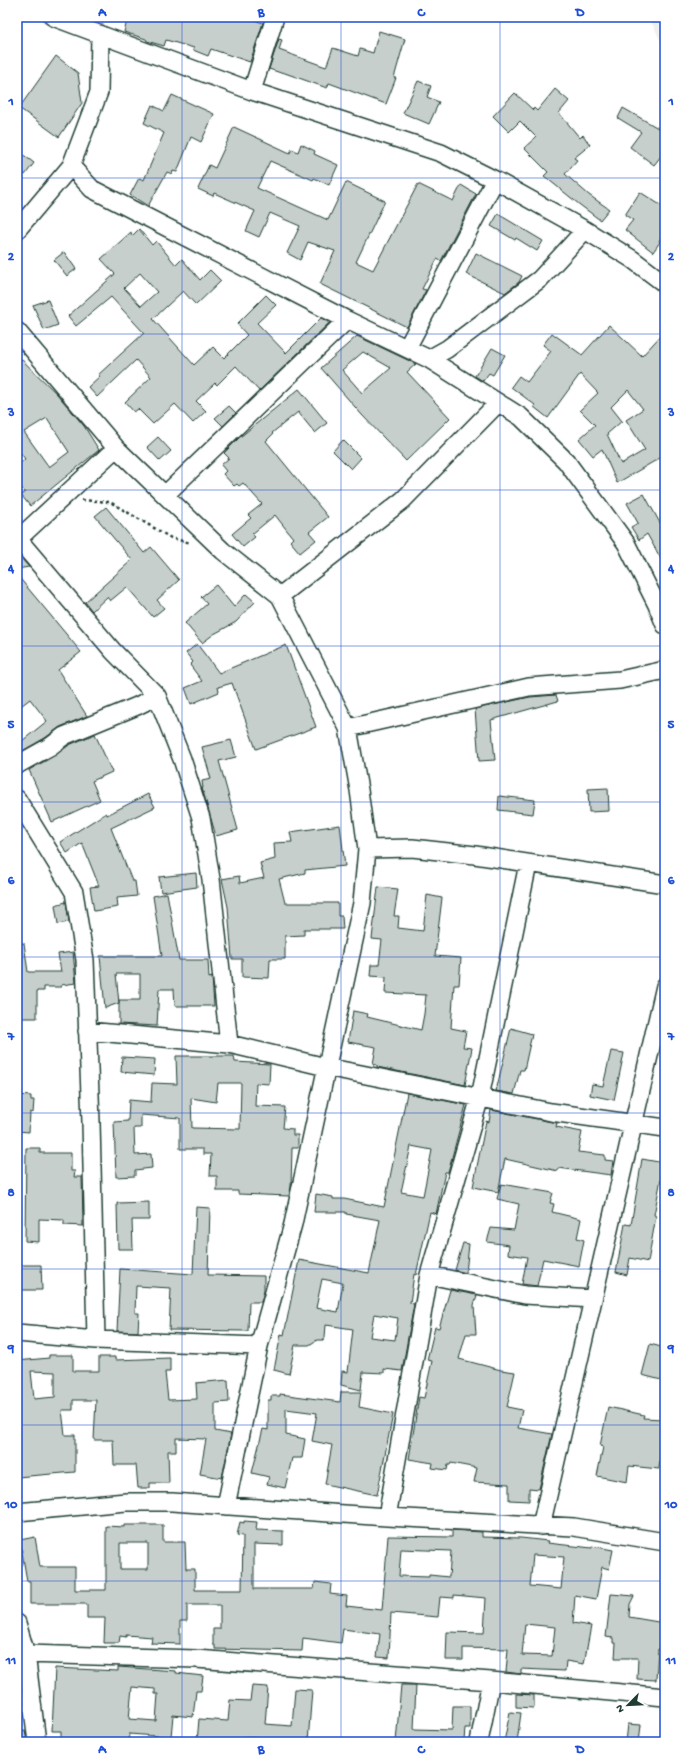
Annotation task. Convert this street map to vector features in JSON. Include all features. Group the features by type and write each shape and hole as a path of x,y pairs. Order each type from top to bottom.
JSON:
{"street":[{"path":"53,17 252,90 441,153 495,180 585,230 632,259 665,284"},
{"path":"252,90 275,17"},
{"path":"17,230 71,166 99,92 100,34"},
{"path":"71,166 92,189 348,320 429,359 521,417 566,461 626,543 657,605 665,625"},
{"path":"407,348 495,180"},
{"path":"429,359 447,350 540,278 585,230"},
{"path":"165,495 348,320"},
{"path":"17,331 116,448 223,551 280,596 348,728 359,790 367,849 362,903 293,1224 259,1346 226,1506"},
{"path":"280,596 403,500 498,403"},
{"path":"116,448 18,539 113,650 157,696 182,759 201,818 212,879 229,1044"},
{"path":"348,728 529,687 620,680 665,670"},
{"path":"17,765 51,746 64,736 137,706 157,696"},
{"path":"17,799 74,892 85,960 91,1122 96,1340"},
{"path":"367,849 412,848 475,855 665,884"},
{"path":"387,1517 429,1275 480,1097 528,864"},
{"path":"541,1526 665,986"},
{"path":"87,1031 229,1044 326,1066 551,1112 665,1128"},
{"path":"429,1275 525,1295 593,1299"},
{"path":"17,1332 96,1340 259,1346"},
{"path":"17,1512 126,1502 172,1502 387,1517 574,1527 665,1542"},
{"path":"17,1623 26,1654 37,1742"},
{"path":"26,1654 196,1659 491,1681 665,1697"},
{"path":"479,1742 491,1681"}],"path":[{"path":"61,498 110,502 171,538 193,543"}],"shaded area":[{"path":"649,17 665,17 665,50"}],"building":[{"path":"128,17 246,17 263,23 250,62 211,49 208,56 193,50 194,48 166,40 164,46 147,41 146,39 124,32"},
{"path":"379,31 405,39 394,78 396,78 386,104 329,83 327,88 269,69 279,39 282,40 279,50 326,67 333,48 358,56 360,49 373,53"},
{"path":"56,56 78,73 82,103 59,137 19,108"},
{"path":"418,81 431,86 427,97 439,102 429,124 403,113"},
{"path":"555,89 569,101 559,113 580,138 583,135 590,145 574,158 577,160 565,174 589,195 609,209 600,220 544,176 548,172 524,148 536,137 520,121 509,132 493,116 515,93 533,110 534,108 537,111"},
{"path":"172,95 214,114 201,142 191,137 177,172 173,171 172,174 167,172 148,206 130,195 139,178 144,180 164,133 144,123 152,105 164,111"},
{"path":"623,108 665,132 665,151 654,165 630,147 641,132 618,118"},
{"path":"234,127 290,153 292,149 298,152 301,144 315,151 314,154 338,165 329,185 314,178 313,180 270,161 257,188 328,220 346,182 385,201 356,262 373,270 418,184 453,201 461,185 476,194 441,261 437,259 422,289 426,290 407,327 320,284 335,251 308,242 300,260 287,253 300,226 270,213 259,237 246,231 255,211 214,193 213,196 198,189 209,165 215,168"},
{"path":"17,150 34,163 25,175 17,169"},
{"path":"640,192 665,208 665,231 653,252 625,230 633,220 625,215"},
{"path":"498,214 543,241 537,251 516,238 515,240 491,226"},
{"path":"139,229 152,245 156,241 176,265 182,259 200,280 210,270 221,281 196,305 183,291 153,319 194,365 213,347 224,358 247,335 237,324 266,295 276,305 257,323 286,353 321,318 329,323 259,391 236,366 217,385 215,383 196,401 206,411 193,423 175,404 153,424 138,409 134,412 125,402 151,377 136,360 97,397 88,387 100,376 98,375 144,333 111,297 76,326 68,316 115,274 101,259 131,232 132,236","holes":["140,273 157,292 141,306 124,288"]},
{"path":"64,252 76,269 67,276 54,260"},
{"path":"476,253 522,276 519,282 505,293 466,274"},
{"path":"48,300 58,325 44,330 33,305"},
{"path":"609,325 642,356 665,331 665,455 617,483 602,449 593,456 579,439 595,425 580,410 598,393 580,374 548,418 534,407 535,405 511,387 519,376 527,382 551,351 543,345 552,333 582,355","holes":["628,390 643,409 626,420 645,450 621,464 607,434 622,421 611,407"]},
{"path":"357,336 416,364 407,372 450,418 406,461 362,415 321,368","holes":["363,352 391,368 362,393 342,370"]},
{"path":"492,348 505,355 493,375 489,373 483,381 475,376"},
{"path":"17,355 57,394 84,426 99,450 30,506 21,495 25,492 17,483 17,466 25,459 17,448 17,417 22,415 17,406","holes":["47,418 69,452 49,467 24,432"]},
{"path":"299,389 327,423 315,433 298,412 272,433 273,434 266,441 328,517 309,532 316,540 300,553 290,541 293,538 275,515 252,534 255,537 243,547 232,534 251,518 248,515 262,504 243,483 239,486 237,484 234,486 223,474 226,471 221,465 229,458 224,453 240,437"},
{"path":"229,406 236,413 223,426 215,418"},
{"path":"158,437 171,451 160,461 147,447"},
{"path":"343,440 361,458 351,469 333,451"},
{"path":"644,494 660,523 665,520 665,566 647,534 639,540 631,527 638,523 627,503"},
{"path":"106,507 144,553 151,547 179,580 157,600 164,608 153,617 127,587 110,601 107,597 92,611 85,602 132,560 95,516"},
{"path":"20,557 29,567 17,569 17,558"},
{"path":"17,575 81,652 58,670 87,716 60,727 45,738 17,754 17,745 47,721 30,699 17,709"},
{"path":"216,585 234,607 246,594 255,602 236,622 214,634 202,643 185,623 207,604 201,597"},
{"path":"197,644 219,673 286,645 316,727 256,749 232,683 218,687 219,692 191,704 185,688 202,681 190,665 193,662 186,653"},
{"path":"556,695 558,701 491,720 495,760 479,761 475,709 530,697"},
{"path":"95,734 112,772 92,781 100,800 52,822 29,770 56,755 69,745"},
{"path":"231,740 236,757 219,761 238,830 216,836 202,788 202,781 211,779 202,747"},
{"path":"608,788 609,811 589,812 588,789"},
{"path":"148,794 155,807 111,828 132,881 135,881 137,896 117,898 118,907 94,911 90,887 99,886 82,843 67,853 60,842 106,813 107,815"},
{"path":"499,796 535,800 533,814 498,810"},
{"path":"340,825 345,866 305,870 305,873 279,879 285,903 338,903 338,916 342,916 343,929 304,929 304,935 285,936 285,959 270,959 269,978 242,977 242,959 232,959 228,907 222,879 239,876 240,883 264,878 260,863 275,859 274,843 292,842 290,832"},
{"path":"196,873 197,887 161,892 159,877"},
{"path":"378,887 398,889 394,916 399,916 398,928 423,931 427,895 442,898 435,956 461,958 459,985 454,985 451,1028 466,1031 463,1047 472,1048 465,1085 377,1067 377,1065 373,1064 376,1047 348,1042 353,1011 368,1014 367,1017 421,1030 426,995 385,993 386,977 370,976 371,965 379,965 382,940 372,939"},
{"path":"167,893 179,960 208,960 209,978 212,977 214,1006 175,1006 174,989 159,989 157,1026 119,1024 119,1003 105,1008 100,956 162,956 153,896","holes":["116,974 140,974 140,1000 119,1000 119,1003"]},
{"path":"66,902 69,922 58,924 55,905"},
{"path":"24,943 28,972 61,972 58,954 73,952 76,983 61,985 61,987 44,987 44,991 37,991 37,1018 17,1018 17,944"},
{"path":"511,1028 532,1034 524,1070 520,1070 514,1094 496,1091"},
{"path":"611,1051 624,1053 614,1100 590,1095 592,1084 603,1086"},
{"path":"176,1056 234,1056 235,1062 270,1064 269,1084 256,1083 255,1106 285,1107 283,1128 293,1129 293,1135 298,1135 298,1148 292,1148 291,1187 289,1196 238,1194 238,1191 217,1191 217,1176 210,1176 211,1154 203,1154 203,1149 180,1149 180,1118 141,1115 141,1128 134,1128 135,1155 151,1154 152,1168 135,1170 135,1176 116,1177 114,1122 128,1121 129,1100 151,1102 152,1083 177,1084","holes":["218,1083 241,1083 240,1129 192,1128 191,1098 216,1102"]},
{"path":"122,1057 155,1059 154,1075 121,1072"},
{"path":"407,1093 466,1105 448,1172 445,1172 436,1214 430,1212 416,1275 414,1274 410,1303 414,1304 402,1371 384,1369 384,1373 363,1372 361,1390 341,1385 342,1371 348,1372 353,1329 326,1325 325,1337 323,1340 317,1340 309,1345 295,1345 289,1374 274,1370 281,1334 284,1335 299,1260 369,1273 380,1220 346,1214 346,1212 314,1212 316,1194 333,1197 333,1199 344,1199 384,1207","holes":["411,1146 432,1150 423,1196 401,1192","322,1279 343,1283 338,1312 316,1308","374,1314 398,1318 395,1340 370,1337"]},
{"path":"17,1095 31,1096 31,1100 34,1100 33,1113 30,1112 29,1132 17,1131"},
{"path":"491,1110 557,1123 556,1127 582,1132 578,1152 605,1155 605,1160 613,1161 611,1175 558,1168 558,1171 505,1159 498,1192 473,1187 486,1121 489,1122"},
{"path":"26,1148 40,1148 40,1153 71,1153 71,1171 75,1171 74,1177 82,1177 83,1226 64,1225 64,1220 39,1219 39,1242 25,1241"},
{"path":"642,1159 664,1163 654,1215 656,1216 648,1262 630,1258 627,1275 616,1272 625,1224 631,1225"},
{"path":"501,1184 553,1193 550,1203 554,1204 552,1212 581,1219 577,1238 584,1240 579,1266 543,1259 537,1286 522,1284 527,1257 508,1254 509,1245 487,1242 491,1228 514,1230 519,1204 497,1199"},
{"path":"149,1202 149,1220 132,1220 133,1249 118,1249 117,1203"},
{"path":"196,1207 210,1208 208,1275 264,1276 264,1291 261,1302 249,1302 248,1331 169,1330 171,1288 136,1286 135,1313 139,1313 138,1332 117,1331 120,1269 193,1274"},
{"path":"463,1243 469,1244 466,1273 455,1270"},
{"path":"17,1265 41,1265 42,1290 17,1290"},
{"path":"450,1290 477,1295 474,1305 476,1334 466,1334 459,1359 501,1370 515,1372 507,1407 522,1410 518,1428 552,1434 539,1489 529,1488 529,1501 509,1500 509,1484 474,1482 477,1468 451,1463 448,1465 447,1470 432,1468 433,1463 409,1459 419,1397 424,1398 432,1361 427,1360 435,1327 439,1328"},
{"path":"650,1344 665,1348 665,1381 642,1375"},
{"path":"49,1355 73,1355 73,1371 99,1371 99,1357 115,1357 115,1360 170,1358 170,1372 165,1372 168,1400 197,1399 196,1383 228,1380 229,1402 215,1403 215,1431 231,1434 222,1478 200,1474 206,1439 176,1438 176,1451 168,1451 169,1483 150,1483 150,1488 138,1488 136,1465 114,1465 113,1440 94,1440 96,1400 73,1400 73,1410 62,1410 65,1435 75,1435 75,1472 17,1477 17,1361 49,1358","holes":["31,1371 55,1372 55,1397 34,1399"]},
{"path":"341,1392 361,1392 359,1407 393,1414 377,1495 325,1484 332,1445 312,1441 317,1413 286,1409 286,1435 305,1439 302,1458 292,1458 285,1488 267,1484 269,1477 252,1473 263,1429 268,1430 268,1400 271,1400 271,1396 280,1396 280,1394 340,1402"},
{"path":"608,1407 644,1415 643,1418 663,1419 659,1469 629,1466 627,1482 597,1476 603,1447 600,1446"},
{"path":"244,1521 257,1522 256,1530 283,1531 283,1545 254,1544 254,1589 314,1589 315,1582 331,1584 330,1594 347,1596 346,1606 382,1610 388,1536 452,1537 452,1530 482,1532 482,1537 521,1538 548,1541 547,1543 592,1548 592,1546 613,1550 609,1569 602,1567 596,1599 575,1595 573,1623 591,1626 584,1664 566,1661 565,1671 521,1669 521,1674 506,1672 508,1649 463,1648 463,1660 446,1660 447,1632 484,1633 486,1598 454,1595 454,1598 440,1597 438,1617 391,1613 389,1658 377,1657 380,1634 343,1629 341,1643 303,1638 302,1651 215,1649 215,1645 213,1645 213,1629 220,1629 220,1605 187,1605 187,1621 180,1621 180,1644 151,1643 152,1637 126,1635 126,1637 120,1636 119,1643 104,1643 105,1618 87,1618 87,1604 30,1604 30,1581 27,1581 20,1540 35,1537 40,1567 75,1567 75,1590 106,1590 106,1526 124,1527 124,1525 163,1525 163,1542 185,1542 186,1569 195,1569 195,1590 242,1590 243,1536 237,1535 240,1522 244,1523","holes":["120,1543 148,1543 148,1569 120,1569","401,1549 451,1551 449,1577 429,1575 429,1577 399,1576","533,1555 564,1557 561,1589 530,1586","525,1624 555,1627 552,1656 522,1655"]},
{"path":"611,1594 634,1596 630,1604 629,1617 664,1623 660,1649 658,1649 656,1680 637,1679 638,1658 615,1658 616,1643 613,1643 613,1638 606,1637"},
{"path":"118,1667 176,1671 176,1673 203,1676 201,1691 196,1691 193,1717 173,1715 171,1737 129,1734 128,1742 61,1742 61,1731 52,1731 55,1668 118,1671","holes":["132,1687 155,1689 155,1694 158,1694 156,1721 129,1719"]},
{"path":"401,1685 416,1685 414,1729 452,1730 453,1706 470,1706 470,1728 465,1728 464,1742 396,1742"},
{"path":"252,1686 268,1687 265,1724 292,1726 295,1689 312,1690 308,1742 244,1737 244,1742 197,1742 199,1719 228,1721 230,1700 250,1701"},
{"path":"516,1694 534,1695 534,1708 516,1707"},
{"path":"510,1712 521,1713 517,1742 504,1742"},
{"path":"628,1724 641,1725 639,1742 626,1742"},
{"path":"25,1730 27,1742 17,1742 17,1731"}]}
